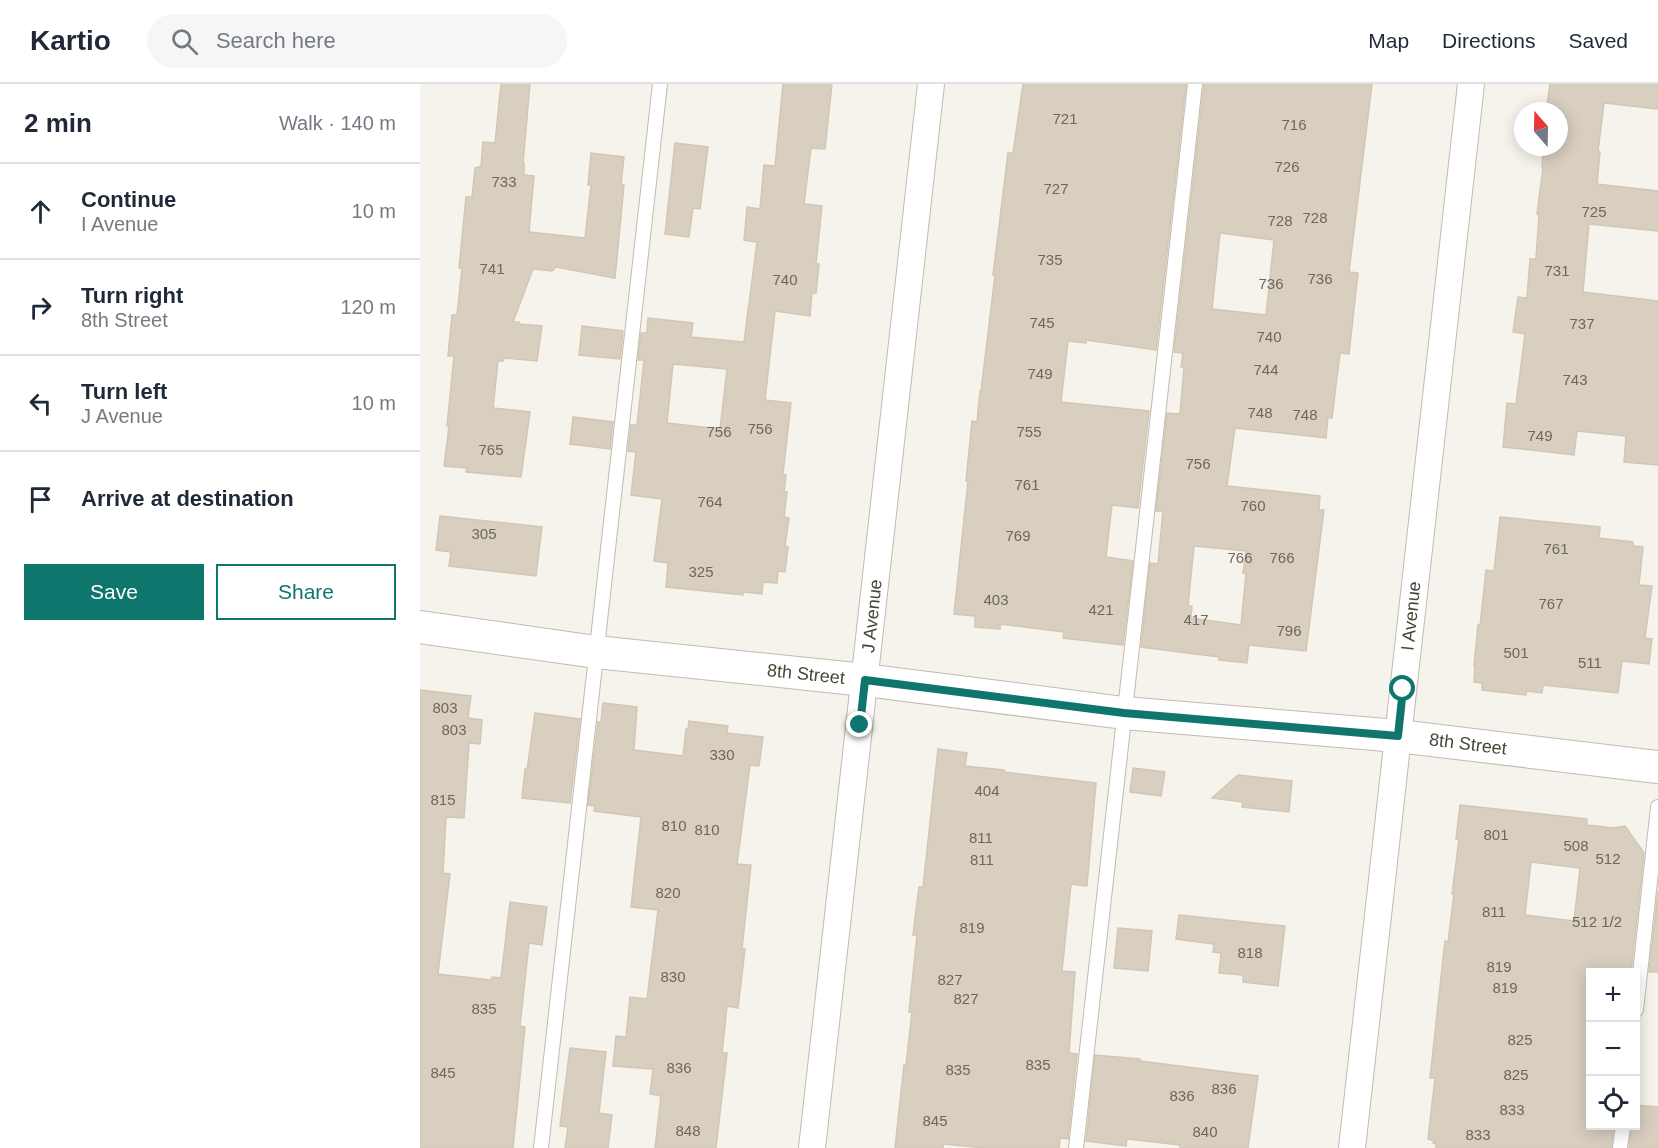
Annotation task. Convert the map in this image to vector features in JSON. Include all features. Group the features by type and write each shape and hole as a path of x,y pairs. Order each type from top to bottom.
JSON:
{"street":[{"name":"J Avenue","path":"812,1148 931,84"},
{"name":"I Avenue","path":"1352,1148 1471,84"},
{"name":"8th Street","path":"420,627 596,652 865,680 1124,713 1398,736 1658,767"}],"lane":[{"path":"541,1148 660,84"},
{"path":"1076,1148 1195,84"},
{"path":"1640,968 1658,807"},
{"path":"1620,1148 1622,1130"}],"building":[{"path":"501,84 530,84 523,163 524,175 534,176 529,232 585,238 591,185 588,185 591,153 624,157 621,184 624,185 615,278 556,267 552,271 533,269 513,322 542,326 537,361 504,358 503,361 498,361 493,408 530,412 521,477 466,472 467,468 444,466 454,356 448,356 452,315 457,315 466,197 472,197 475,168 481,166 483,142 495,143"},
{"path":"783,84 832,84 825,149 811,148 804,204 822,206 816,264 819,264 816,293 812,293 810,316 775,311 765,400 791,403 783,474 786,475 784,492 787,492 784,517 789,518 785,546 788,547 785,572 778,571 777,583 763,582 762,594 743,592 743,595 666,587 668,563 654,561 662,499 631,495 636,452 628,451 631,425 637,425 644,360 638,360 641,333 647,333 648,318 693,323 691,337 744,342 757,242 744,240 747,207 760,209 764,165 775,166","holes":["673,364 727,369 720,429 667,423"]},
{"path":"1023,84 1186,84 1156,350 1086,340 1086,343 1068,341 1061,402 1149,411 1138,508 1112,505 1106,557 1133,561 1123,645 1063,638 1064,632 1000,624 1000,629 975,627 975,616 954,614 972,421 977,422 1008,153 1013,153"},
{"path":"1204,84 1372,84 1349,272 1358,273 1349,354 1340,353 1332,418 1328,417 1326,438 1235,428 1227,486 1320,496 1319,510 1324,510 1306,651 1249,645 1247,663 1141,647 1150,563 1158,564 1163,511 1156,511 1167,413 1180,414 1183,353 1174,352","holes":["1220,233 1274,240 1266,315 1212,309","1194,546 1246,551 1241,625 1191,618 1192,606 1188,606"]},
{"path":"1550,84 1658,84 1658,109 1604,103 1598,151 1600,152 1597,184 1658,191 1658,231 1589,224 1583,292 1658,301 1658,465 1624,462 1626,436 1577,431 1574,455 1503,447 1507,403 1516,404 1525,334 1513,332 1518,297 1527,298 1530,259 1536,259 1539,215 1537,214 1543,156 1568,156 1568,102 1547,102"},
{"path":"675,143 708,147 700,209 693,208 689,237 665,234"},
{"path":"582,326 623,331 620,359 579,355"},
{"path":"573,417 613,422 610,449 570,444"},
{"path":"440,516 542,527 536,576 449,566 451,552 436,550"},
{"path":"1500,517 1600,527 1599,538 1633,542 1633,546 1643,547 1639,585 1652,586 1645,638 1652,639 1649,664 1622,661 1618,693 1543,685 1542,693 1526,691 1526,695 1482,690 1482,683 1474,682 1478,625 1480,626 1486,570 1494,571"},
{"path":"420,690 471,696 468,718 482,720 480,744 469,743 464,818 446,817 443,873 450,874 438,974 491,980 492,977 501,978 510,902 547,907 542,945 529,943 520,1026 525,1027 513,1148 420,1148"},
{"path":"603,703 637,707 634,750 683,756 689,721 728,726 727,733 763,737 759,766 750,765 737,864 751,865 742,949 745,949 738,1008 727,1006 722,1053 727,1053 716,1148 655,1148 661,1096 650,1094 653,1069 613,1066 616,1036 626,1037 630,997 647,999 658,910 631,907 641,817 594,811 595,806 588,805 598,722 601,722"},
{"path":"535,713 580,719 570,803 522,798"},
{"path":"938,749 967,753 965,766 1096,783 1087,886 1071,884 1062,971 1075,972 1069,1053 1077,1054 1068,1139 1060,1138 1059,1148 985,1148 943,1144 943,1148 895,1148 912,1012 909,1012 917,935 913,935 919,887 923,887"},
{"path":"1133,768 1165,772 1161,796 1130,792"},
{"path":"1238,775 1292,781 1289,812 1242,807 1243,802 1212,798"},
{"path":"1460,805 1587,819 1587,825 1614,828 1625,826 1644,853 1631,968 1586,968 1586,1130 1613,1130 1611,1148 1436,1148 1434,1141 1428,1139 1435,1078 1430,1078 1459,839 1456,839","holes":["1531,862 1580,868 1574,921 1525,915"]},
{"path":"1658,891 1658,972 1649,972"},
{"path":"1179,915 1285,926 1278,986 1243,982 1243,975 1219,973 1221,953 1213,952 1214,944 1176,939"},
{"path":"1118,928 1152,931 1148,971 1114,968"},
{"path":"570,1048 606,1052 599,1113 612,1115 608,1148 565,1148 568,1127 560,1126"},
{"path":"1095,1055 1258,1076 1248,1148 1180,1148 1180,1145 1127,1139 1126,1146 1086,1141"},
{"path":"1640,1105 1658,1107 1658,1148 1629,1148 1631,1130 1640,1130"}],"route":[{"path":"860,725 865,680 1124,713 1398,736 1403,689"}]}
